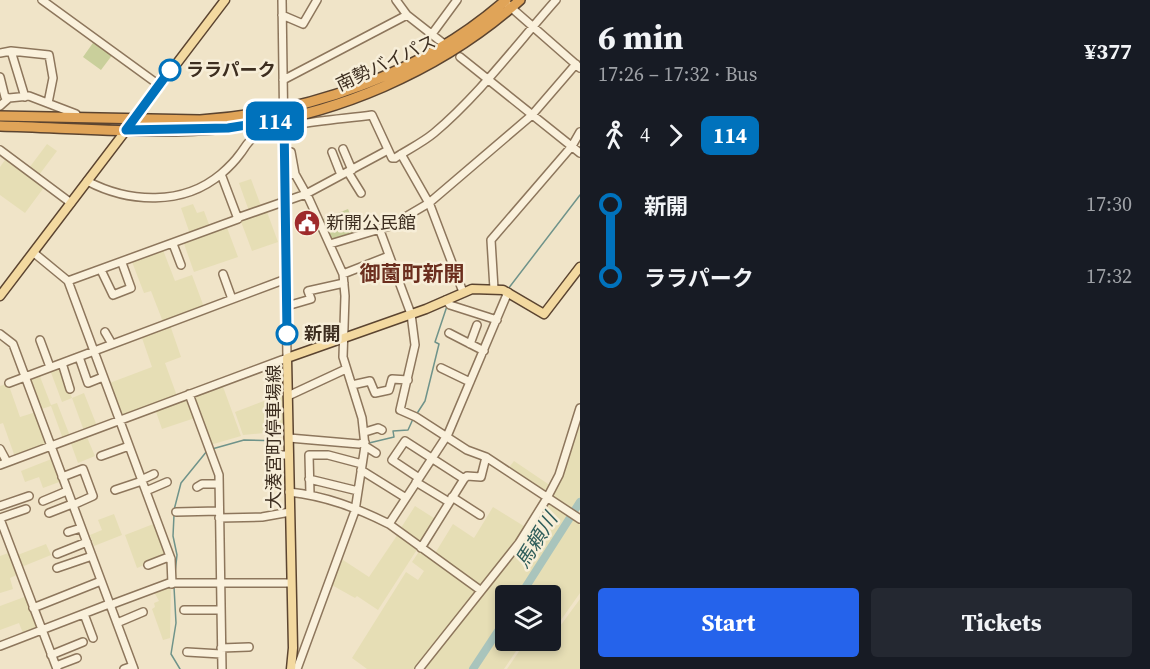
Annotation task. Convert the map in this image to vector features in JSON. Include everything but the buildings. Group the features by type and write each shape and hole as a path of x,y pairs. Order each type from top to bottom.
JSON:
{"highway":[{"name":"南勢バイパス","path":"0,116 133,120 221,119 284,109 371,82 444,44 506,2 519,0"},
{"name":"南勢バイパス","path":"0,126 126,130 228,128 284,123 393,82 467,40 506,2"}],"main road":[{"path":"0,296 225,0"},
{"name":"大湊宮町停車場線","path":"291,669 293,648 288,358 411,314 462,292 479,288 508,292 544,314 580,267"}],"street":[{"path":"42,0 159,85"},
{"path":"0,449 3,463 288,358 282,0"},
{"path":"282,15 303,24 317,0"},
{"path":"396,0 407,15 444,44"},
{"path":"432,34 457,0"},
{"path":"87,182 128,196 152,199 196,189 221,174 253,138 284,123 372,115 392,158 432,135 489,79 556,0"},
{"path":"330,244 390,226 429,204 532,115 578,66 506,2"},
{"path":"283,80 407,15"},
{"path":"0,53 11,51 49,55 53,78 48,103"},
{"path":"11,51 25,97"},
{"path":"460,57 580,153"},
{"path":"0,77 5,97 0,106"},
{"path":"5,97 29,96 76,114"},
{"path":"494,289 491,240 572,146 580,132"},
{"path":"343,149 347,172"},
{"path":"0,150 71,203"},
{"path":"68,281 306,194 388,150"},
{"path":"285,152 291,152 295,174 343,274 343,357 364,432 365,444 356,507 297,669"},
{"path":"332,152 361,193"},
{"path":"401,154 429,204 462,292"},
{"path":"221,174 237,218"},
{"path":"286,175 295,174"},
{"path":"379,228 411,314 415,345 400,410 467,450 486,457 575,516"},
{"path":"173,244 181,265"},
{"path":"34,253 68,281 171,559 174,584"},
{"path":"343,274 389,256"},
{"path":"101,270 114,295 131,288 122,263"},
{"path":"223,274 232,299"},
{"path":"9,383 286,279"},
{"path":"287,306 310,299 308,291 344,283"},
{"path":"389,524 446,436 508,292"},
{"path":"446,300 450,305 497,320"},
{"path":"470,344 477,325"},
{"path":"105,332 112,344"},
{"path":"449,333 484,351"},
{"path":"0,334 13,344 110,604 133,667 124,669"},
{"path":"40,340 50,368"},
{"path":"79,357 88,383 103,377"},
{"path":"62,363 70,389"},
{"path":"441,368 470,382"},
{"path":"288,396 346,369"},
{"path":"352,385 370,381 375,393 388,391 392,379 408,380"},
{"path":"189,394 219,475 222,669"},
{"path":"419,669 519,543 547,498 559,475 573,424 580,408"},
{"path":"364,432 378,428 382,430"},
{"path":"289,438 365,444 376,453"},
{"path":"464,479 405,441 392,460 418,480 480,515"},
{"path":"101,456 129,446"},
{"path":"273,455 289,455"},
{"path":"310,494 309,455 328,455 362,467 406,498"},
{"path":"421,548 464,479 467,476 481,477 486,457"},
{"path":"49,513 93,496 83,469 62,477"},
{"path":"115,490 154,474"},
{"path":"309,479 358,491"},
{"path":"146,491 167,482"},
{"path":"197,487 202,484 219,484"},
{"path":"43,501 67,490"},
{"path":"289,492 310,494 356,507 389,524 480,591"},
{"path":"0,506 29,496"},
{"path":"26,509 0,519 4,540 56,668 77,658"},
{"path":"176,512 262,517 290,512"},
{"path":"68,532 81,528"},
{"path":"57,554 87,543"},
{"path":"57,568 92,556"},
{"path":"148,566 171,559"},
{"path":"33,608 101,581"},
{"path":"0,645 169,583 291,583"},
{"path":"184,610 221,610"},
{"path":"117,623 143,612"},
{"path":"84,614 93,638"},
{"path":"51,655 83,642"},
{"path":"187,652 221,651 249,646"}],"shaded area":[{"path":"47,144 57,151 39,175 29,168"},
{"path":"7,157 45,186 25,213 0,195 0,167"},
{"path":"251,179 261,206 249,211 239,183"},
{"path":"193,204 197,213 204,211 210,227 190,234 181,208"},
{"path":"266,209 278,242 252,251 240,219"},
{"path":"226,225 238,257 194,272 183,241"},
{"path":"163,250 175,281 192,275 204,307 163,322 151,291 144,293 132,262"},
{"path":"170,325 181,357 165,363 177,396 120,417 107,384 152,367 141,335"},
{"path":"60,366 72,398 62,402 50,370"},
{"path":"39,374 51,405 57,403 70,436 63,439 51,406 38,410 28,378"},
{"path":"8,383 20,417 36,412 48,445 15,457 3,423 0,424 0,386"},
{"path":"222,384 241,436 210,445 191,396"},
{"path":"84,393 97,426 84,431 72,398"},
{"path":"285,393 285,429 243,435 235,412"},
{"path":"187,397 195,418 162,429 155,409"},
{"path":"580,414 580,498 572,511 549,498"},
{"path":"86,435 95,456 78,463 70,441"},
{"path":"54,458 62,481 43,488 39,477 25,482 21,471"},
{"path":"514,461 551,486 546,495 507,470"},
{"path":"547,501 569,514 524,585 495,585 495,631 471,669 421,669"},
{"path":"415,506 437,520 421,546 399,531"},
{"path":"493,507 527,528 480,589 434,555 453,524 474,538"},
{"path":"114,514 122,535 94,546 90,535 102,530 98,520"},
{"path":"573,517 580,521 580,593 561,620 561,585 530,585"},
{"path":"156,523 169,555 137,568 125,535"},
{"path":"398,534 418,548 378,610 357,596 355,598 330,584 340,558 369,577"},
{"path":"46,544 51,555 19,568 15,556"},
{"path":"420,550 477,591 415,669 367,669 352,658 406,572 418,580 424,571 412,562"},
{"path":"11,552 19,574 10,578 13,589 0,593 0,556"},
{"path":"171,585 170,638 163,640 152,609 155,607 154,603 159,601 153,590"},
{"path":"27,596 39,630 24,636 19,623 0,630 0,606"},
{"path":"580,599 580,669 507,669 519,651 561,651 561,625"},
{"path":"495,636 495,651 516,651 504,669 475,669"}],"green space":[{"path":"95,40 113,54 101,70 83,57"},
{"path":"348,209 358,233 331,241 321,220"}],"waterway":[{"path":"508,289 580,195"},
{"path":"416,415 425,401 439,344 435,342 447,306"},
{"path":"369,443 394,437 393,431 408,430 413,419"},
{"path":"212,449 244,440 284,441"},
{"path":"174,510 181,483 207,451"},
{"name":"馬頼川","path":"527,585 580,502"},
{"path":"174,515 173,536 177,555 175,573"},
{"path":"174,587 176,623 171,654 180,669"},
{"name":"馬頼川","path":"473,669 495,636"}],"bus line":[{"name":"114","path":"170,70 126,130 228,128 284,119 287,334"}],"place":[{"name":"ララパーク","path":"170,70"},
{"name":"新開公民館","path":"307,223"},
{"name":"新開","path":"287,334"}],"district":[{"name":"御薗町新開","path":"412,274"}]}
